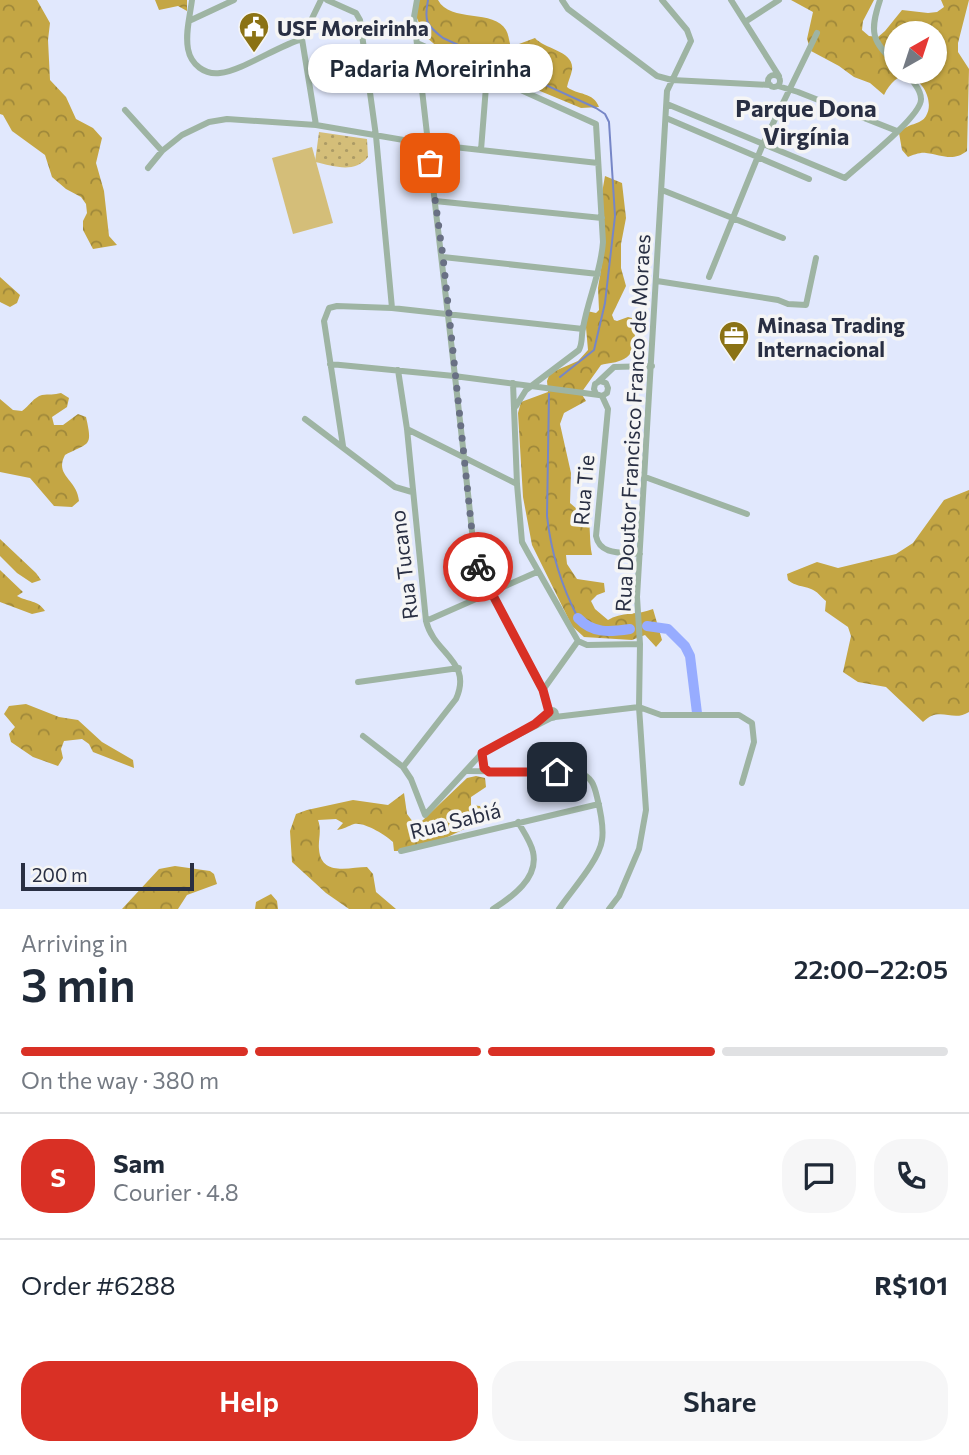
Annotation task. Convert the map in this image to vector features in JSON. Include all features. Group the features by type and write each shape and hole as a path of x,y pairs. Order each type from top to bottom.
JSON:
{"street":[{"path":"189,21 234,0"},
{"path":"316,125 302,39 321,0"},
{"path":"327,0 356,13 360,20 376,136 392,308"},
{"path":"417,0 414,17 427,144 443,257 474,551 477,564 543,690 552,714"},
{"path":"562,0 568,9 657,76 671,80 757,85 774,80 897,131"},
{"name":"Rua Doutor Francisco Franco de Moraes","path":"609,909 619,896 639,849 646,810 639,707 640,644 637,597 667,90 691,41 687,30 662,0"},
{"path":"731,0 773,67 774,80"},
{"path":"745,22 779,0"},
{"path":"880,0 872,25 874,38 884,53"},
{"path":"192,2 202,15"},
{"path":"192,2 188,49 192,60 200,68 212,73 224,73 285,44 302,39"},
{"path":"709,277 763,144 817,33"},
{"path":"417,43 592,121 598,131 603,242 582,344 579,350 531,386 516,406"},
{"path":"481,150 487,74"},
{"path":"667,104 845,178 916,114 922,98 914,84"},
{"path":"125,110 162,150"},
{"path":"666,118 809,179"},
{"path":"148,168 162,150 182,135 209,122 243,119 316,125 427,144 598,163"},
{"path":"663,190 783,238"},
{"path":"435,201 602,218"},
{"path":"443,257 598,274"},
{"path":"657,281 806,305 816,258"},
{"path":"343,446 324,321 329,308 392,308 583,329"},
{"path":"330,364 454,376 600,396 607,393 610,369"},
{"path":"600,396 594,392 596,384 610,369 652,366"},
{"name":"Rua Tucano","path":"398,370 407,429 428,632 458,668"},
{"path":"545,374 545,387"},
{"path":"579,393 603,382 607,385"},
{"path":"513,383 517,484 523,542 537,572 578,641 587,645 640,644"},
{"name":"Rua Tie","path":"600,396 608,409 596,536 598,545 604,550 640,554"},
{"path":"305,419 395,487 412,492"},
{"path":"407,429 517,484"},
{"path":"645,477 747,514"},
{"path":"426,621 537,572"},
{"path":"543,690 578,641"},
{"path":"358,682 458,668 462,679 456,699 403,767"},
{"path":"546,699 557,672"},
{"path":"536,678 550,679"},
{"path":"363,736 403,767 411,779 425,815 482,753 552,714 563,716 639,707 661,715 739,715 752,723 754,742 742,783"},
{"path":"482,753 484,768 489,772"},
{"path":"467,771 579,772 593,782 599,804 602,839 597,853 559,909"},
{"name":"Rua Sabiá","path":"401,852 518,821 599,804"},
{"path":"493,909 509,899 526,882 533,868 533,853 518,821"}],"green space":[{"path":"0,0 37,0 50,23 50,80 66,97 76,119 93,128 102,138 96,163 104,191 109,236 117,245 93,249 83,230 86,204 81,197 52,177 45,155 12,131 0,114"},
{"path":"155,0 187,0 187,11 178,6 159,10"},
{"path":"419,0 438,0 452,11 483,17 500,24 507,32 511,47 535,38 564,54 572,64 567,87 589,96 599,107 581,108 441,50 425,36 415,14"},
{"path":"791,0 874,0 863,21 862,30 869,36 878,37 884,32 884,84 891,84 884,95 870,83 854,77 811,51 807,39 813,12"},
{"path":"941,0 969,0 958,43 958,52 969,69 967,151 952,157 924,153 908,157 902,150 899,133 926,116 929,107 920,84 947,84 947,21 893,21 902,10 937,12 944,7"},
{"path":"605,176 622,183 626,218 621,244 621,268 626,286 612,315 617,321 632,318 635,341 629,356 601,365 581,393 586,401 564,413 560,424 571,473 570,503 587,513 592,555 566,555 567,564 577,579 604,583 605,592 591,601 595,609 608,620 653,609 662,640 656,647 645,635 632,640 584,637 572,626 532,545 523,497 518,413 521,402 548,392 547,381 550,373 578,361 588,350 585,316 587,311 596,313 599,310 598,288 605,244 600,204"},
{"path":"0,277 20,295 17,303 10,307 0,302"},
{"path":"61,393 69,398 67,407 52,417 54,425 63,425 78,414 86,417 89,434 87,443 65,455 62,462 64,473 74,487 79,501 72,507 54,506 30,478 0,472 0,399 13,410 22,411 39,396"},
{"path":"969,490 969,712 957,716 935,715 923,722 886,687 858,682 843,672 851,636 848,627 825,611 826,601 817,593 791,582 787,574 817,562 838,568 896,554 913,543 944,500"},
{"path":"0,539 41,580 32,583 0,556"},
{"path":"0,570 23,592 17,596 36,603 45,611 32,614 0,602"},
{"path":"26,704 59,717 78,720 102,742 133,760 134,768 93,752 89,744 82,739 64,741 61,749 63,758 58,766 33,757 11,742 9,734 15,727 4,714 9,706"},
{"path":"467,778 485,778 486,787 471,797 471,805 480,806 486,818 441,840 417,848 394,851 393,842 369,827 354,824 337,830 343,823 336,819 318,820 319,849 325,864 337,869 367,867 373,874 376,892 396,909 349,909 326,893 292,862 290,831 296,814 353,800 388,805 404,793 407,814 413,822 422,821"},
{"path":"175,866 210,871 217,884 187,895 178,909 122,909 159,869"},
{"path":"271,894 277,901 278,909 255,909 256,902"}],"shaded area":[{"path":"319,132 367,139 368,157 350,167 315,162"},
{"path":"312,147 333,223 293,234 272,158"}],"waterway":[{"path":"428,0 428,22 443,38 596,108 605,114 609,122 615,216 605,303 594,350 560,377"},
{"path":"549,394 547,516 558,568 578,618"},
{"path":"578,618 596,629 630,629"},
{"path":"647,626 668,629 685,646 690,656 697,713"}],"way so far":[{"path":"430,163 478,567"}],"place":[{"name":"USF Moreirinha","path":"254,54"},
{"name":"Padaria Moreirinha","path":"430,163"},
{"name":"Minasa Trading Internacional","path":"734,363"}],"district":[{"name":"Parque Dona Virgínia","path":"806,121"}],"route":[{"path":"478,567 543,690 549,712 535,724 482,753 484,768 489,772 557,772"}]}
